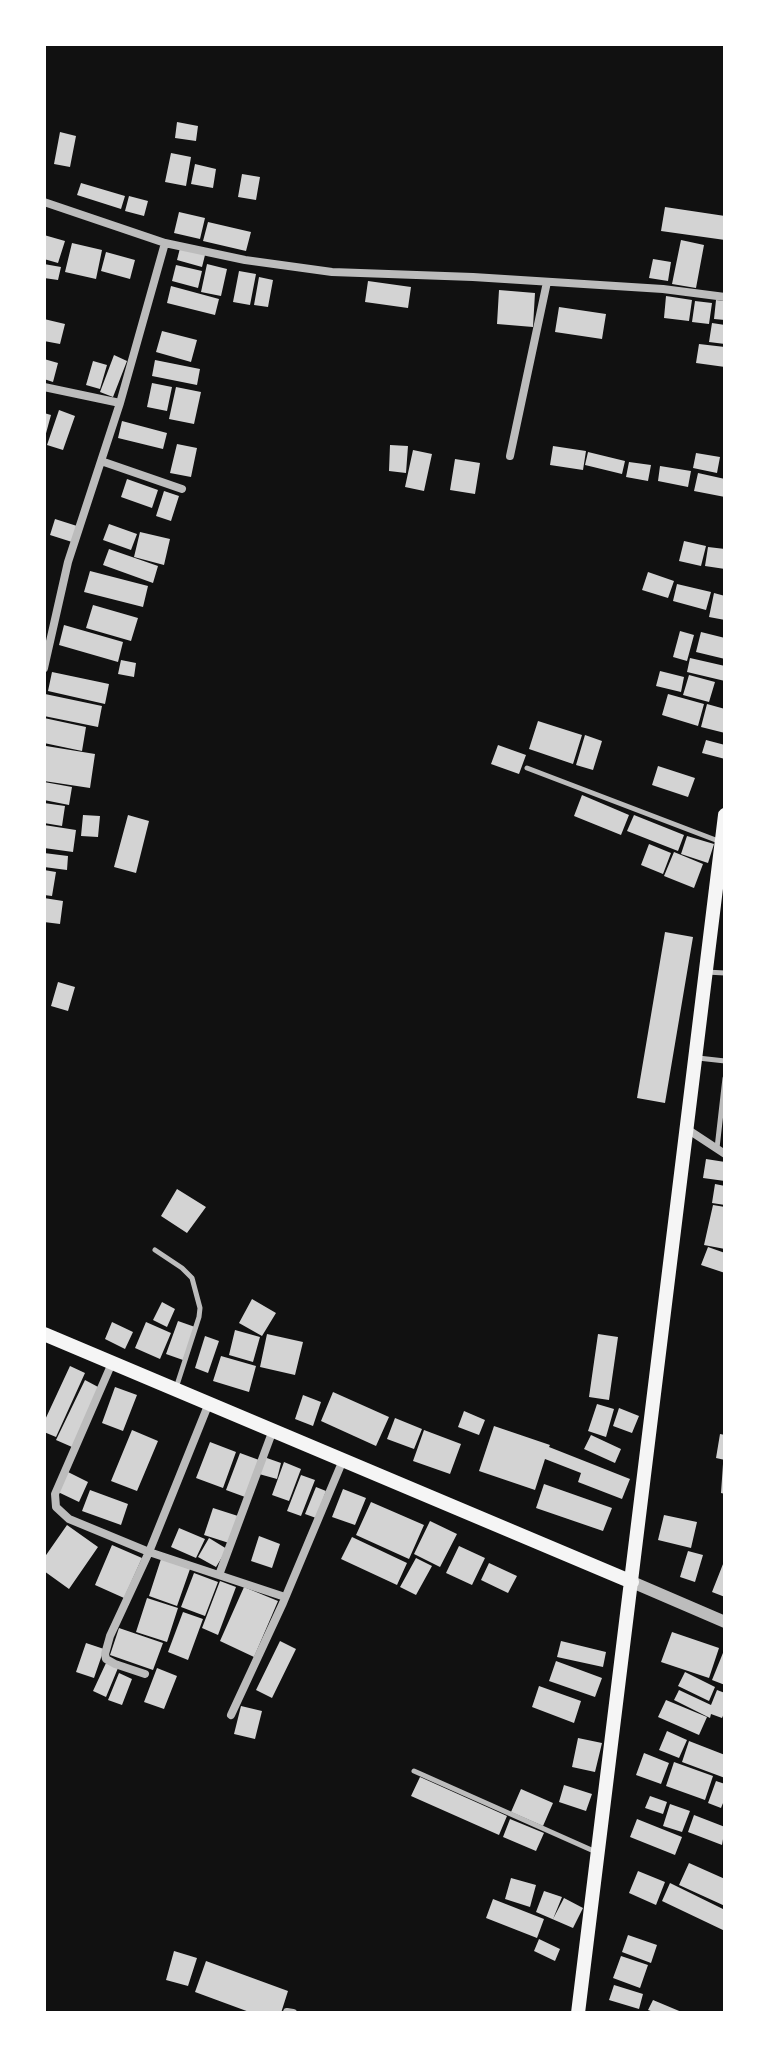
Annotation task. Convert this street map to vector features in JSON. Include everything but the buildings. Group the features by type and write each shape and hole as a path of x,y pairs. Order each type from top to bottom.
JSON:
{"main road":[{"path":"578,2013 705,972 720,888 725,815"},
{"path":"44,1334 632,1582"}],"street":[{"path":"44,202 165,243 245,260 332,272 663,289 725,297"},
{"path":"44,665 68,562 120,403 165,243"},
{"path":"510,456 547,282"},
{"path":"44,387 120,403"},
{"path":"101,461 182,489"},
{"path":"687,1129 721,1152"},
{"path":"112,1363 55,1494 56,1507 69,1519 149,1552 285,1597"},
{"path":"145,1674 115,1664 106,1659 105,1654 210,1402"},
{"path":"219,1575 273,1430"},
{"path":"231,1715 343,1460"},
{"path":"632,1582 725,1622"}],"lane":[{"path":"527,768 722,842"},
{"path":"705,972 725,973"},
{"path":"695,1057 725,1061"},
{"path":"721,1152 725,1078"},
{"path":"155,1250 192,1278 200,1308 176,1388"},
{"path":"414,1771 597,1852"}]}
